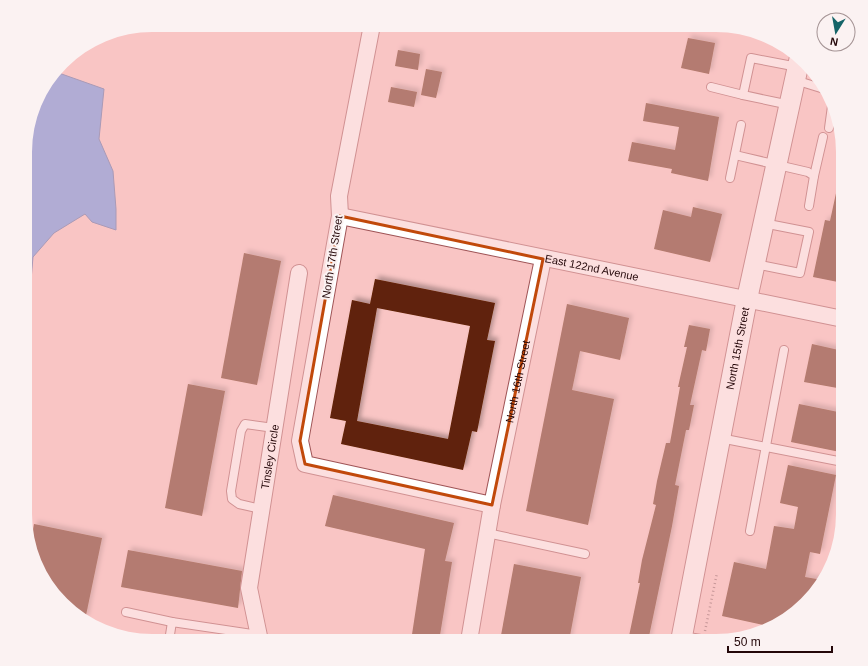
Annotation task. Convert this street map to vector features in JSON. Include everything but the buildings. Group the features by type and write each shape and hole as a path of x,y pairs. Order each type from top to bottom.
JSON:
{"street":[{"name":"North 17th Street","path":"371,32 339,196 340,216 300,441 305,464 492,505"},
{"name":"North 15th Street","path":"682,634 754,264 798,68"},
{"name":"East 122nd Avenue","path":"340,216 543,259 836,318"},
{"name":"North 16th Street","path":"470,634 492,505 543,259"},
{"name":"Tinsley Circle","path":"258,634 249,588 299,273"}],"lane":[{"path":"743,96 751,58 798,68 810,77"},
{"path":"711,87 743,96 790,104"},
{"path":"829,128 831,117"},
{"path":"730,178 741,124"},
{"path":"809,206 823,137"},
{"path":"734,155 808,172 814,176"},
{"path":"754,264 800,273 809,232 763,223"},
{"path":"750,531 784,350"},
{"path":"261,509 239,504 232,499 231,491 241,431 245,424 274,428"},
{"path":"720,438 836,461"},
{"path":"487,533 586,554"},
{"path":"126,612 237,634"},
{"path":"170,634 172,622"}],"path":[{"path":"704,634 717,573"}],"highlighted area":[{"path":"340,216 543,259 492,505 305,464 300,441"}],"water":[{"path":"61,74 104,89 99,139 113,171 116,230 92,222 85,214 54,233 33,257 32,269 33,137 41,106 48,92"}]}
